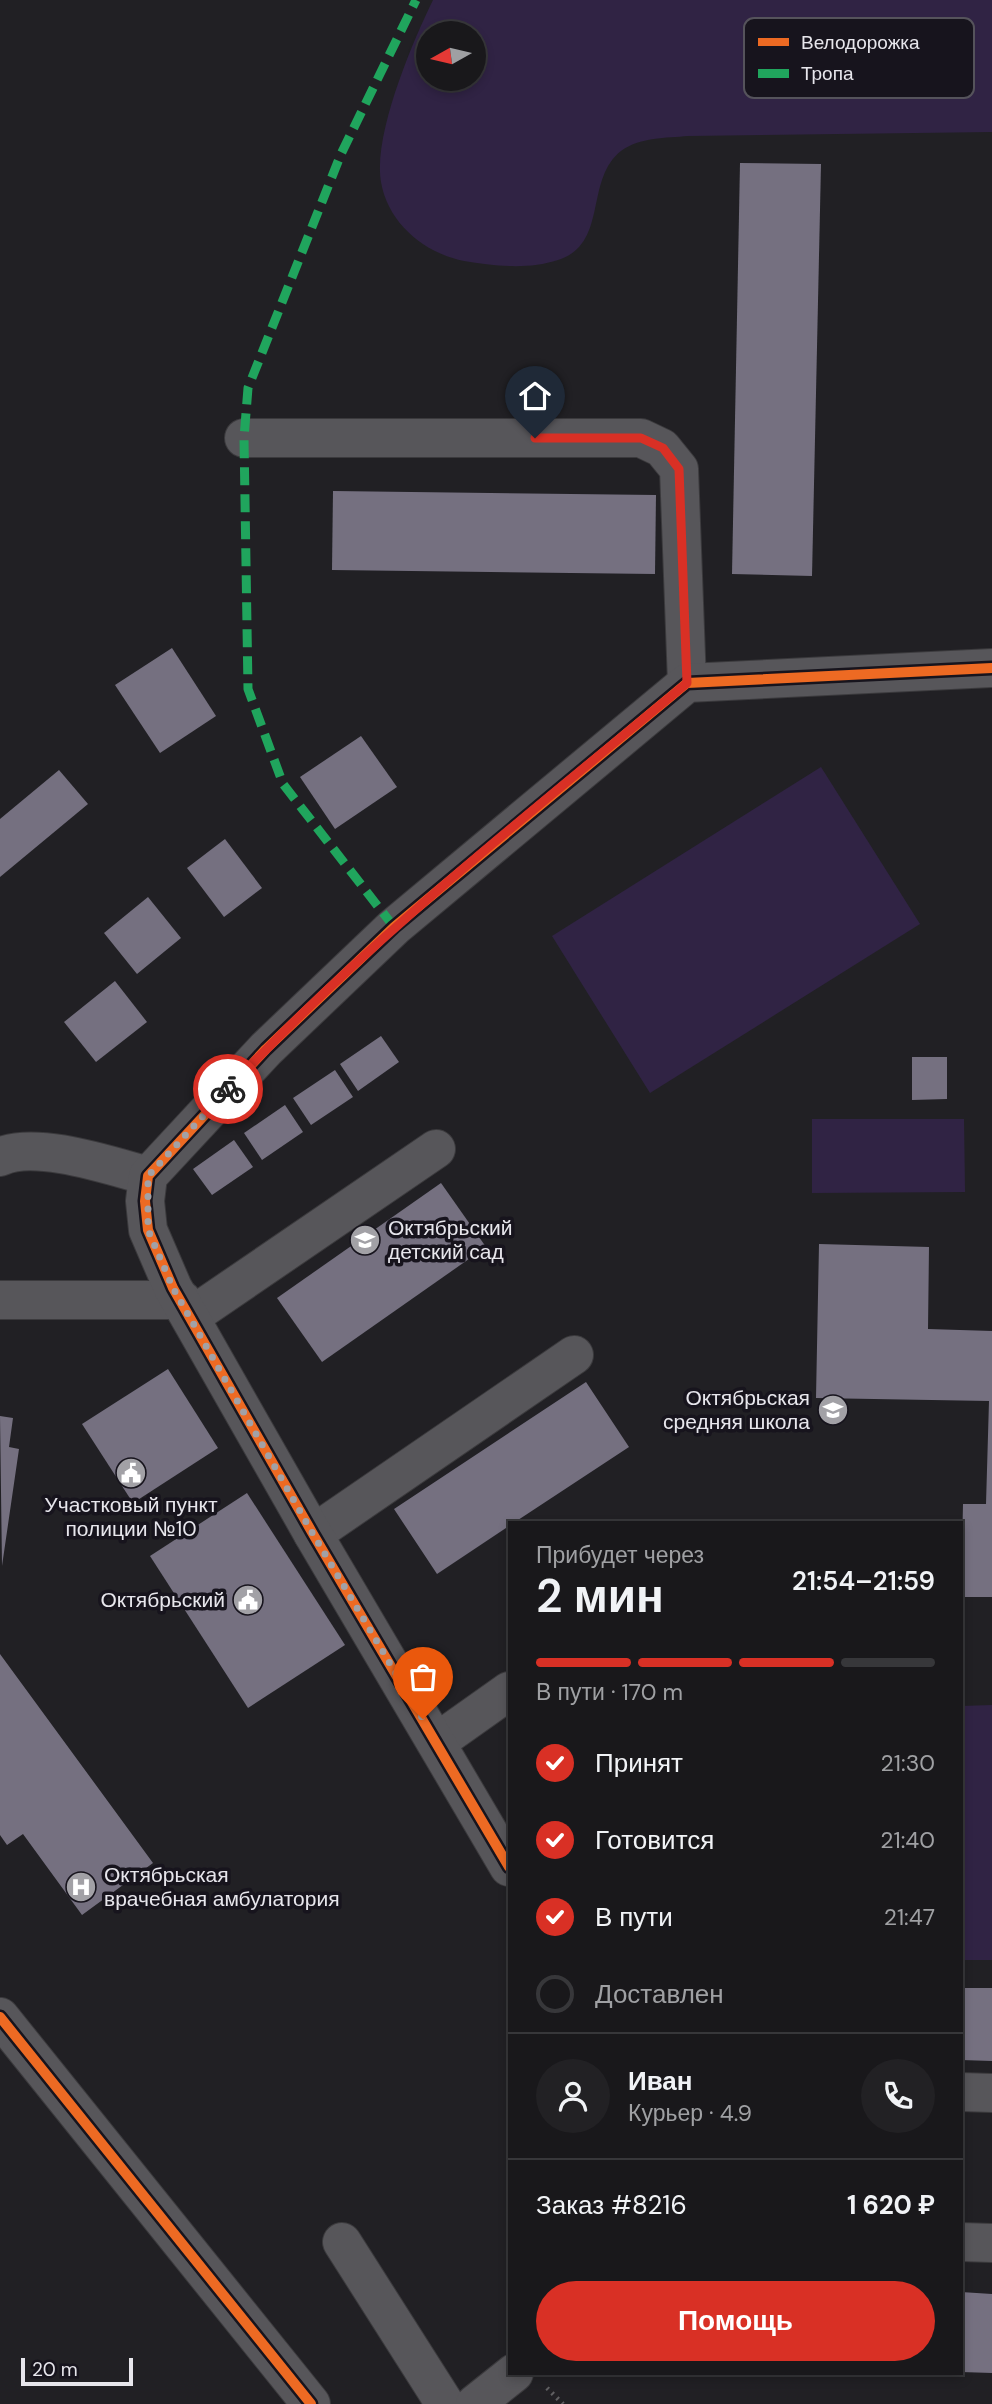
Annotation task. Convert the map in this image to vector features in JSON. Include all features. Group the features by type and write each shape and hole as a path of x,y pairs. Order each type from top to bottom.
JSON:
{"street":[{"path":"244,438 641,438 663,448 679,469 687,683"},
{"path":"508,1865 313,1534 173,1288 148,1230 148,1176 266,1049 394,927 687,683 992,668"},
{"path":"0,1300 186,1309 436,1149"},
{"path":"0,1157 49,1152 148,1176"},
{"path":"313,1534 574,1355"},
{"path":"437,1742 508,1692"},
{"path":"0,2017 311,2404"},
{"path":"963,2092 992,2093"},
{"path":"342,2242 445,2404"},
{"path":"963,2242 992,2244"},
{"path":"474,2404 511,2375"}],"shaded area":[{"path":"433,0 992,0 992,132 688,136 636,143 621,151 610,163 603,178 591,226 584,240 574,252 558,260 535,265 499,266 449,257 422,243 400,223 385,197 380,162 388,115 416,37 416,91 486,91 486,21 423,21"},
{"path":"821,767 920,924 650,1093 552,936"},
{"path":"812,1119 964,1119 965,1192 812,1193"},
{"path":"992,1705 992,1960 963,1960 963,1706"}],"building":[{"path":"740,163 821,164 812,576 732,574"},
{"path":"333,491 656,495 655,574 332,570"},
{"path":"172,648 216,716 160,753 115,685"},
{"path":"361,736 397,787 335,829 300,777"},
{"path":"59,770 88,804 0,877 0,819"},
{"path":"225,839 262,888 224,917 187,868"},
{"path":"148,897 181,938 137,974 104,933"},
{"path":"115,981 147,1022 96,1062 64,1022"},
{"path":"381,1036 399,1062 358,1091 340,1064"},
{"path":"912,1057 947,1057 947,1099 912,1100"},
{"path":"335,1070 353,1097 311,1125 293,1098"},
{"path":"285,1105 303,1132 262,1160 244,1133"},
{"path":"234,1140 253,1167 212,1195 193,1169"},
{"path":"441,1183 486,1247 322,1362 277,1298"},
{"path":"819,1244 929,1247 928,1329 992,1331 992,1597 963,1597 963,1504 986,1504 989,1401 816,1398"},
{"path":"168,1369 218,1448 133,1503 82,1424"},
{"path":"586,1382 629,1447 517,1521 508,1521 508,1527 437,1574 394,1509"},
{"path":"0,1416 13,1418 9,1447 19,1449 2,1566"},
{"name":"Октябрьский","path":"247,1493 345,1645 248,1708 150,1556"},
{"path":"0,1654 153,1863 82,1915 23,1834 7,1845 0,1835"},
{"path":"963,1988 992,1988 992,2061 963,2060"},
{"path":"963,2292 992,2294 992,2373 963,2372"}],"marked path":[{"path":"394,927 283,784 248,689 244,438 248,388 341,154 416,0"}],"cycle path":[{"path":"508,1865 313,1534 173,1288 148,1230 145,1201 148,1176 266,1049 394,927 687,683 992,668"},
{"path":"0,2017 311,2404"}],"way so far":[{"path":"228,1089 148,1176 145,1201 148,1230 173,1288 313,1534 423,1719"}],"place":[{"name":"Октябрьский детский сад","path":"365,1240"},
{"name":"Октябрьская средняя школа","path":"833,1410"},
{"name":"Участковый пункт полиции №10","path":"131,1473"},
{"name":"Октябрьский","path":"248,1600"},
{"name":"Октябрьская врачебная амбулатория","path":"81,1887"}],"route":[{"path":"228,1089 394,927 687,683 679,469 663,448 641,438 535,438"}]}
